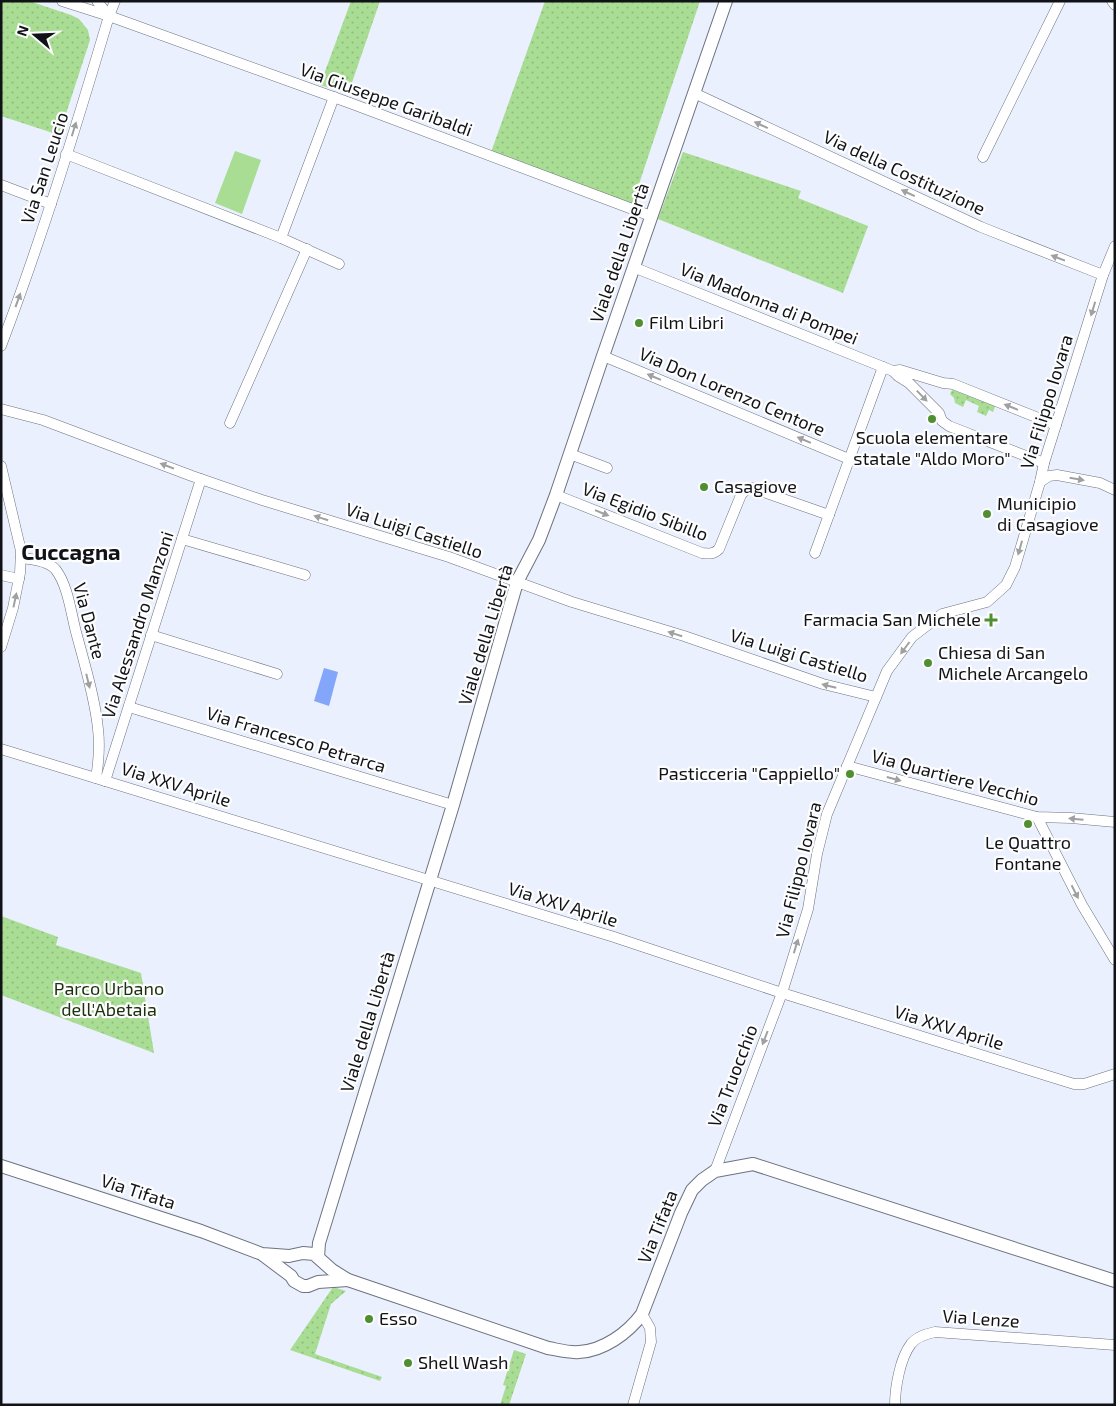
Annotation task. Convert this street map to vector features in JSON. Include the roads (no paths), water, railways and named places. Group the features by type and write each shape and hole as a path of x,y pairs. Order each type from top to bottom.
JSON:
{"street":[{"name":"Via Giuseppe Garibaldi","path":"62,1 334,97 651,216"},
{"path":"97,1 109,16"},
{"name":"Via San Leucio","path":"1,346 26,280 115,1"},
{"name":"Viale della Libertà","path":"320,1259 320,1243 323,1230 453,805 517,582 539,540 556,495 726,1"},
{"path":"983,157 1060,1"},
{"path":"1112,1 1115,5"},
{"name":"Via della Costituzione","path":"694,93 981,228 1103,275"},
{"path":"281,238 334,97"},
{"path":"66,154 281,238 339,264"},
{"path":"1,185 51,204"},
{"name":"Via Filippo Iovara","path":"782,993 808,908 817,854 827,814 887,671 912,637 942,614 987,602 1006,585 1015,567 1044,463 1103,275 1115,246"},
{"path":"230,423 306,249"},
{"name":"Via Madonna di Pompei","path":"634,267 888,369"},
{"name":"Via Don Lorenzo Centore","path":"603,356 849,459"},
{"path":"888,369 900,370 943,383 953,384 1056,425"},
{"path":"815,553 849,459 888,369"},
{"path":"888,369 909,383 939,413 942,421 949,426 1044,463"},
{"name":"Via Luigi Castiello","path":"1,409 43,420 262,500 449,557 572,602 684,636 823,684 876,697"},
{"path":"570,454 607,468"},
{"path":"1,466 21,551 19,579 13,608 1,647"},
{"path":"1040,482 1050,476 1057,475 1100,483 1115,490"},
{"name":"Via Alessandro Manzoni","path":"101,779 129,707 201,479"},
{"name":"Via Egidio Sibillo","path":"556,495 702,553 714,553 719,549 726,523 748,488 829,515"},
{"path":"182,539 304,575"},
{"name":"Via Dante","path":"21,558 48,564 55,569 60,577 90,688 98,726 101,779"},
{"path":"1,575 19,579"},
{"path":"151,635 277,674"},
{"name":"Via Francesco Petrarca","path":"129,707 453,805"},
{"name":"Via XXV Aprile","path":"1,749 614,938 782,993 1074,1084 1084,1084 1115,1074"},
{"name":"Via Quartiere Vecchio","path":"847,766 1037,817 1115,822"},
{"path":"1037,817 1082,905 1115,960"},
{"name":"Via Truocchio","path":"715,1171 782,993"},
{"name":"Via Tifata","path":"1,1166 262,1254 274,1256 314,1254 348,1280 548,1348 567,1352 581,1352 597,1348 624,1334 634,1325 642,1314 692,1190 715,1171 753,1164 1115,1281"},
{"name":"Viale della Libertà","path":"300,1254 323,1230"},
{"name":"Via Tifata","path":"262,1254 291,1276 294,1281 303,1286 318,1282 348,1280"},
{"path":"291,1276 290,1267 294,1258 300,1254"},
{"path":"318,1282 323,1272 320,1259"},
{"path":"633,1405 651,1342 650,1328 642,1314"},
{"name":"Via Lenze","path":"895,1405 899,1376 906,1354 911,1344 917,1338 928,1333 1115,1345"}],"water":[{"path":"324,668 338,672 329,706 314,701"}],"place":[{"name":"Film Libri","path":"639,323"},
{"name":"Scuola elementare statale \"Aldo Moro\"","path":"932,419"},
{"name":"Casagiove","path":"704,487"},
{"name":"Municipio di Casagiove","path":"987,514"},
{"name":"Farmacia San Michele","path":"991,620"},
{"name":"Chiesa di San Michele Arcangelo","path":"928,663"},
{"name":"Pasticceria \"Cappiello\"","path":"850,774"},
{"name":"Le Quattro Fontane","path":"1028,824"},
{"name":"Esso","path":"369,1319"},
{"name":"Shell Wash","path":"408,1363"}],"district":[{"name":"Cuccagna","path":"71,552"}],"park label":[{"name":"Parco Urbano dell'Abetaia","path":"109,1000"}]}
